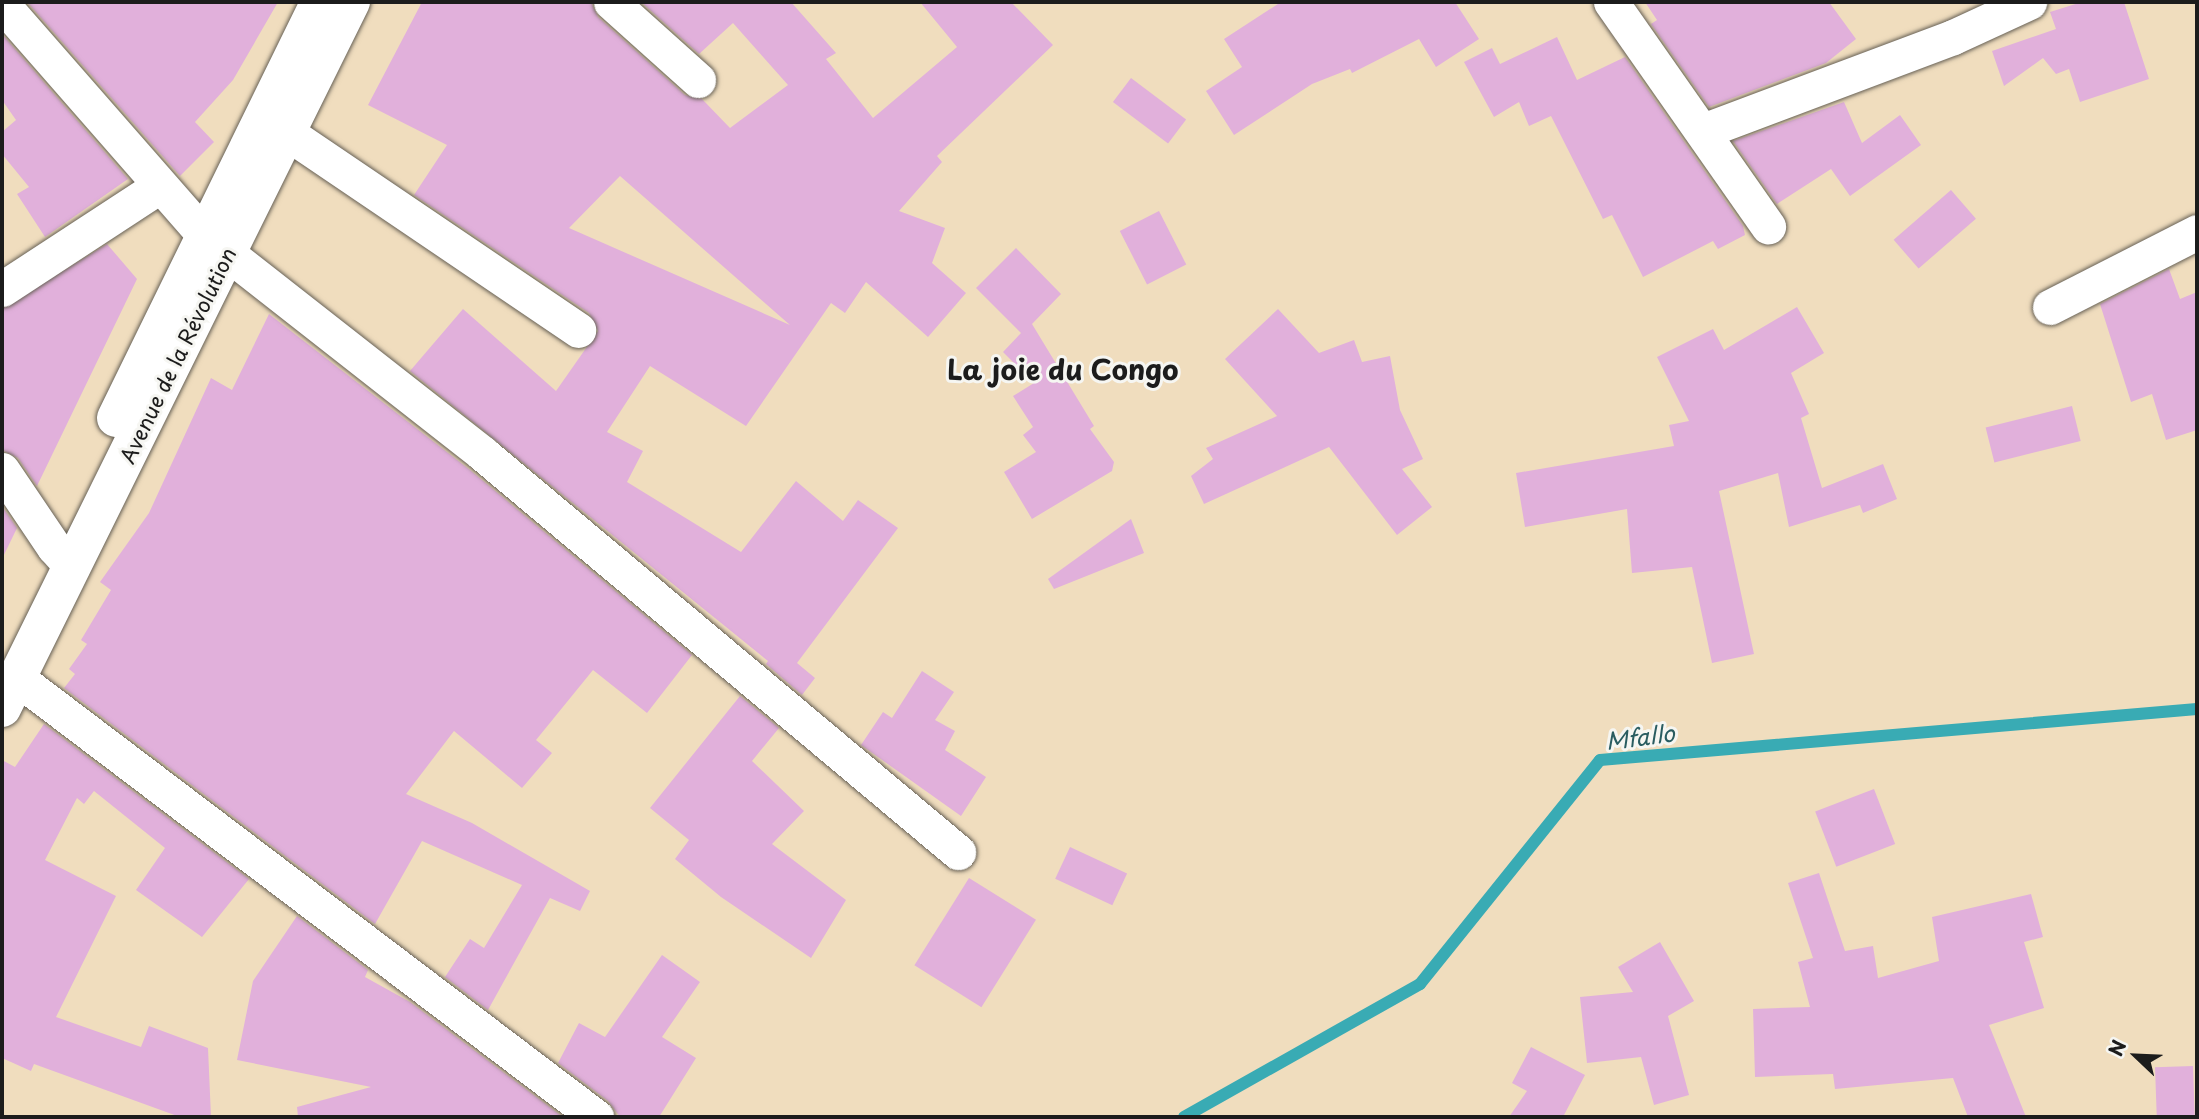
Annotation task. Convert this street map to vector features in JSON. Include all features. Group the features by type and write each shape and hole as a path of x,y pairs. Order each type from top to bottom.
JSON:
{"street":[{"name":"Avenue de la Révolution","path":"7,679 63,557 216,243 320,2"},
{"name":"Avenue de la Révolution","path":"216,243 286,132 351,2"},
{"path":"611,2 698,80"},
{"path":"1611,2 1768,226"},
{"path":"1703,131 1953,37 2029,2"},
{"path":"2,4 158,187 216,243 493,462 958,852"},
{"path":"286,132 578,330"},
{"path":"2,289 158,187"},
{"path":"2050,307 2197,232"},
{"path":"2,470 63,557"},
{"path":"7,679 596,1117"}],"building":[{"path":"27,2 278,2 233,80 195,122 214,142 180,176"},
{"path":"422,2 591,2 598,17 685,95 702,99 730,128 788,85 733,23 699,54 641,2 791,2 836,53 826,59 873,118 957,47 920,2 1011,2 1053,45 937,156 942,162 899,211 945,228 932,263 966,293 928,337 866,282 845,313 831,303 746,426 650,366 607,432 643,451 627,482 741,552 796,481 843,521 858,500 898,528 797,663 815,678 802,695 766,664 768,661 410,371 463,309 556,391 598,331 589,313 414,195 447,145 368,105","holes":["620,176 790,325 569,228"]},
{"path":"1281,2 1455,2 1479,39 1436,67 1419,39 1352,73 1350,69 1312,84 1234,135 1206,91 1242,67 1224,39"},
{"path":"1645,2 1829,2 1856,39 1826,63 1709,107 1651,24 1657,20"},
{"path":"2082,2 2124,2 2149,79 2080,102 2069,69 2056,74 2043,58 2004,86 1992,51 2056,29 2050,12"},
{"path":"2,34 128,179 45,237 17,194 29,187 2,154 2,132 16,120 2,100"},
{"path":"1557,37 1577,80 1625,57 1743,226 1745,235 1718,249 1713,241 1643,277 1612,215 1603,219 1551,116 1529,126 1519,102 1494,117 1464,62 1492,48 1500,64"},
{"path":"1131,78 1186,120 1168,143 1113,102"},
{"path":"1844,102 1862,143 1900,115 1921,145 1850,196 1831,169 1777,204 1733,141"},
{"path":"1951,190 1976,219 1919,269 1894,240"},
{"path":"1159,211 1186,264 1147,284 1120,231"},
{"path":"107,244 137,279 37,486 18,458 2,450 2,309"},
{"path":"1016,248 1061,294 1032,324 1094,426 1090,429 1114,462 1112,471 1032,519 1004,472 1036,452 1023,435 1033,427 1013,396 1034,383 1003,352 1021,333 976,288"},
{"path":"2169,269 2180,299 2197,292 2197,430 2166,440 2152,394 2131,402 2100,304"},
{"path":"1797,307 1824,353 1791,373 1809,414 1801,418 1822,488 1883,464 1897,499 1863,513 1860,505 1789,527 1778,473 1719,491 1754,654 1712,663 1692,567 1632,573 1627,509 1525,527 1516,473 1674,446 1669,425 1689,421 1657,357 1713,329 1724,350"},
{"path":"1278,309 1319,353 1354,340 1362,362 1390,356 1400,410 1423,459 1402,469 1432,507 1397,535 1329,447 1204,504 1191,476 1213,459 1206,448 1277,416 1225,359"},
{"path":"269,314 470,470 692,655 647,713 593,670 536,740 552,753 522,788 454,731 406,794 472,823 590,891 580,911 550,898 488,1010 445,977 470,939 484,948 522,885 422,841 375,924 64,688 75,674 69,669 87,644 81,640 111,590 100,582 149,513 211,378 232,390"},
{"path":"2072,406 2081,441 1994,462 1986,428"},
{"path":"2,506 17,528 2,559"},
{"path":"1131,519 1144,553 1054,589 1048,579"},
{"path":"922,671 954,692 935,720 955,731 945,750 986,777 961,816 861,745 883,712 892,718"},
{"path":"740,696 779,728 752,761 804,811 772,844 846,900 811,958 721,897 675,859 689,840 650,808"},
{"path":"44,724 249,879 202,937 136,890 165,848 94,791 84,804 77,798 45,860 116,896 56,1017 141,1047 149,1026 208,1048 211,1117 180,1117 34,1064 31,1071 2,1058 2,760 15,767"},
{"path":"1874,789 1895,844 1836,867 1815,812"},
{"path":"1070,847 1127,874 1112,905 1055,879"},
{"path":"1819,873 1845,951 1873,946 1878,978 1939,961 1932,917 2031,894 2043,937 2024,942 2044,1008 1989,1025 2026,1117 1968,1117 1953,1078 1835,1089 1833,1074 1755,1077 1753,1009 1810,1007 1798,962 1813,958 1788,883"},
{"path":"969,878 1036,920 981,1007 914,965"},
{"path":"297,916 368,970 365,977 410,1002 563,1117 298,1117 297,1107 371,1087 237,1060 253,981"},
{"path":"1660,942 1694,1001 1668,1016 1689,1095 1654,1105 1641,1057 1587,1063 1580,997 1633,992 1618,967"},
{"path":"662,955 700,982 662,1037 696,1058 659,1117 620,1117 608,1101 558,1063 579,1023 605,1037"},
{"path":"1531,1047 1585,1075 1563,1117 1509,1117 1527,1091 1512,1083"},
{"path":"2193,1066 2195,1117 2157,1117 2155,1067"}],"waterway":[{"name":"Mfallo","path":"1184,1117 1420,984 1600,760 2197,709"}],"district":[{"name":"La joie du Congo","path":"1063,369"}]}
